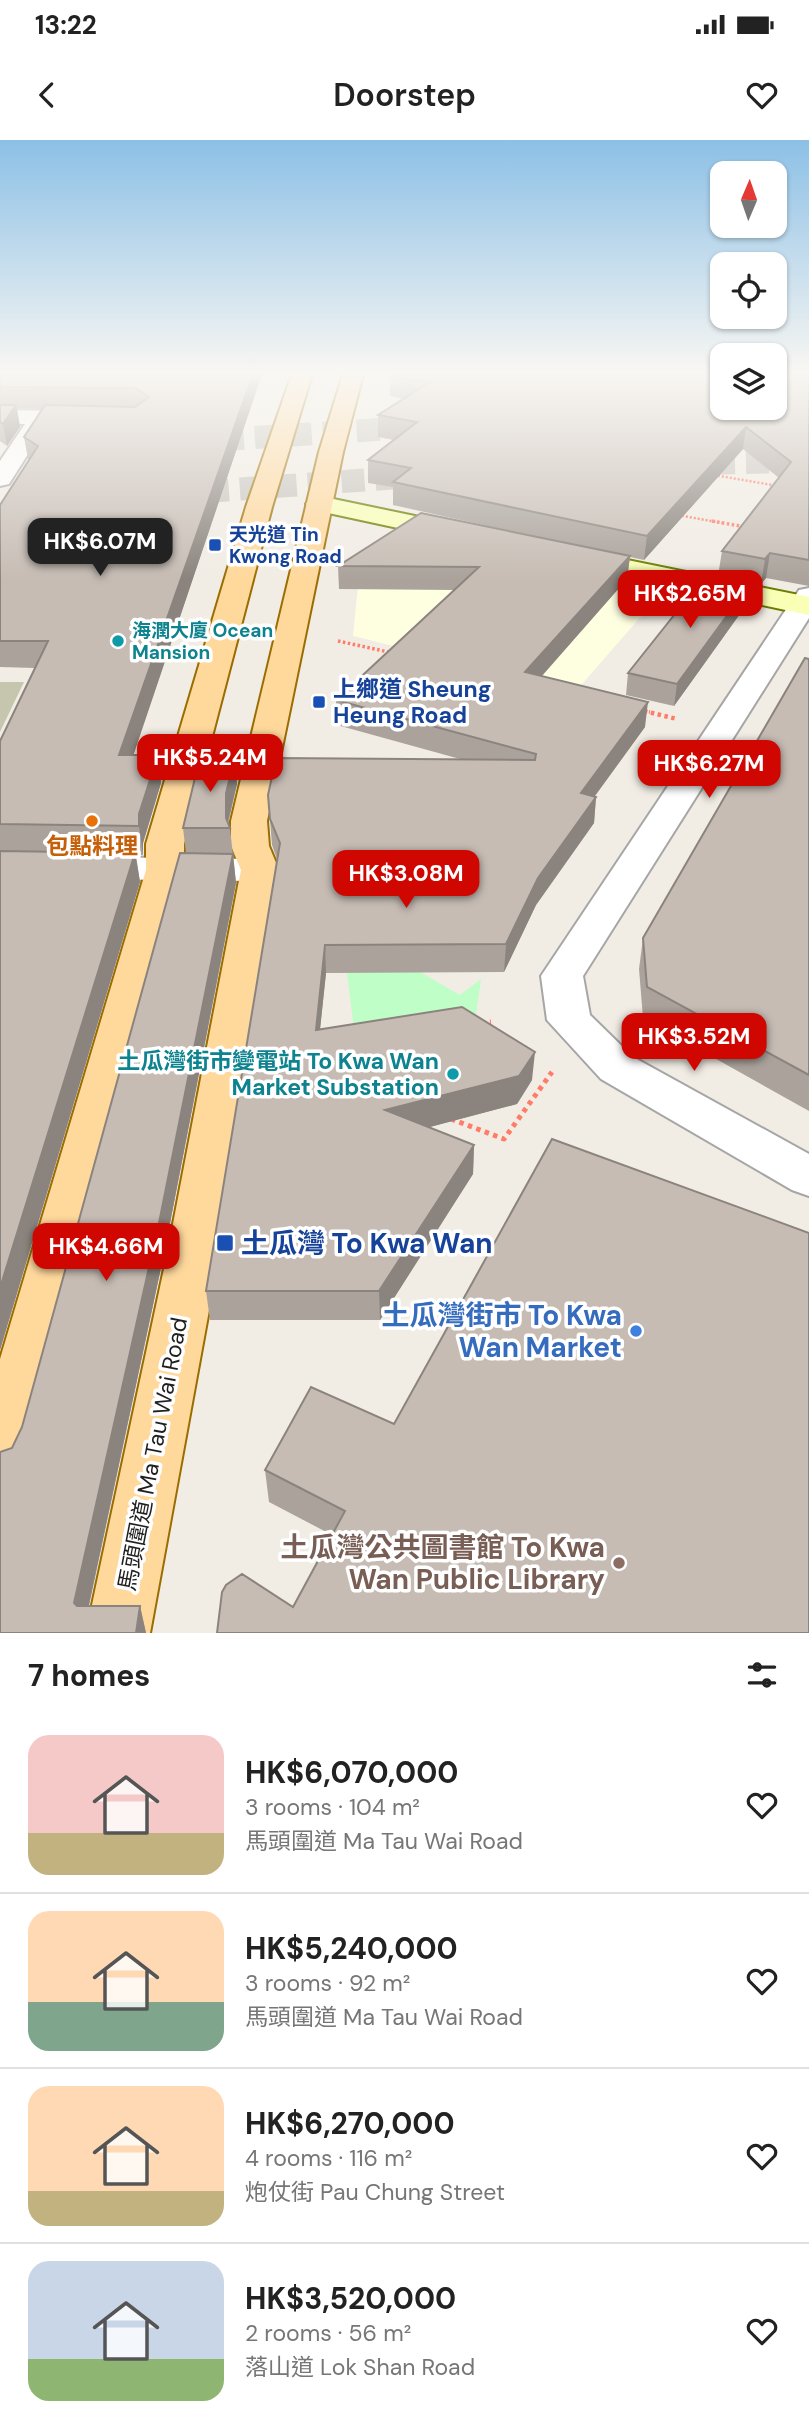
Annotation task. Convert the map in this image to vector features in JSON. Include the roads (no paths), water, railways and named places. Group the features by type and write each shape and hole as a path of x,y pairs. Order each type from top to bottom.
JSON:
{"main road":[{"path":"0,1457 165,870 165,844 259,507 280,441"},
{"name":"馬頭圍道 Ma Tau Wai Road","path":"118,1633 194,1250 260,870 250,846 249,821 319,504 336,441"}],"street":[{"path":"0,479 25,441"},
{"path":"319,504 486,539"},
{"path":"549,552 807,602 562,976 569,1020 617,1068 809,1177"},
{"path":"0,867 260,870"}],"tunnel":[{"path":"187,442 207,441"},
{"path":"678,464 809,461"},
{"path":"172,494 419,476"}],"place":[{"name":"天光道 Tin Kwong Road","path":"215,545"},
{"name":"海潤大廈 Ocean Mansion","path":"118,641"},
{"name":"上鄉道 Sheung Heung Road","path":"319,702"},
{"name":"包點料理","path":"92,821"},
{"name":"土瓜灣街市變電站 To Kwa Wan Market Substation","path":"453,1074"},
{"name":"土瓜灣 To Kwa Wan","path":"225,1243"},
{"name":"土瓜灣街市 To Kwa Wan Market","path":"636,1331"},
{"name":"土瓜灣公共圖書館 To Kwa Wan Public Library","path":"619,1563"}]}
